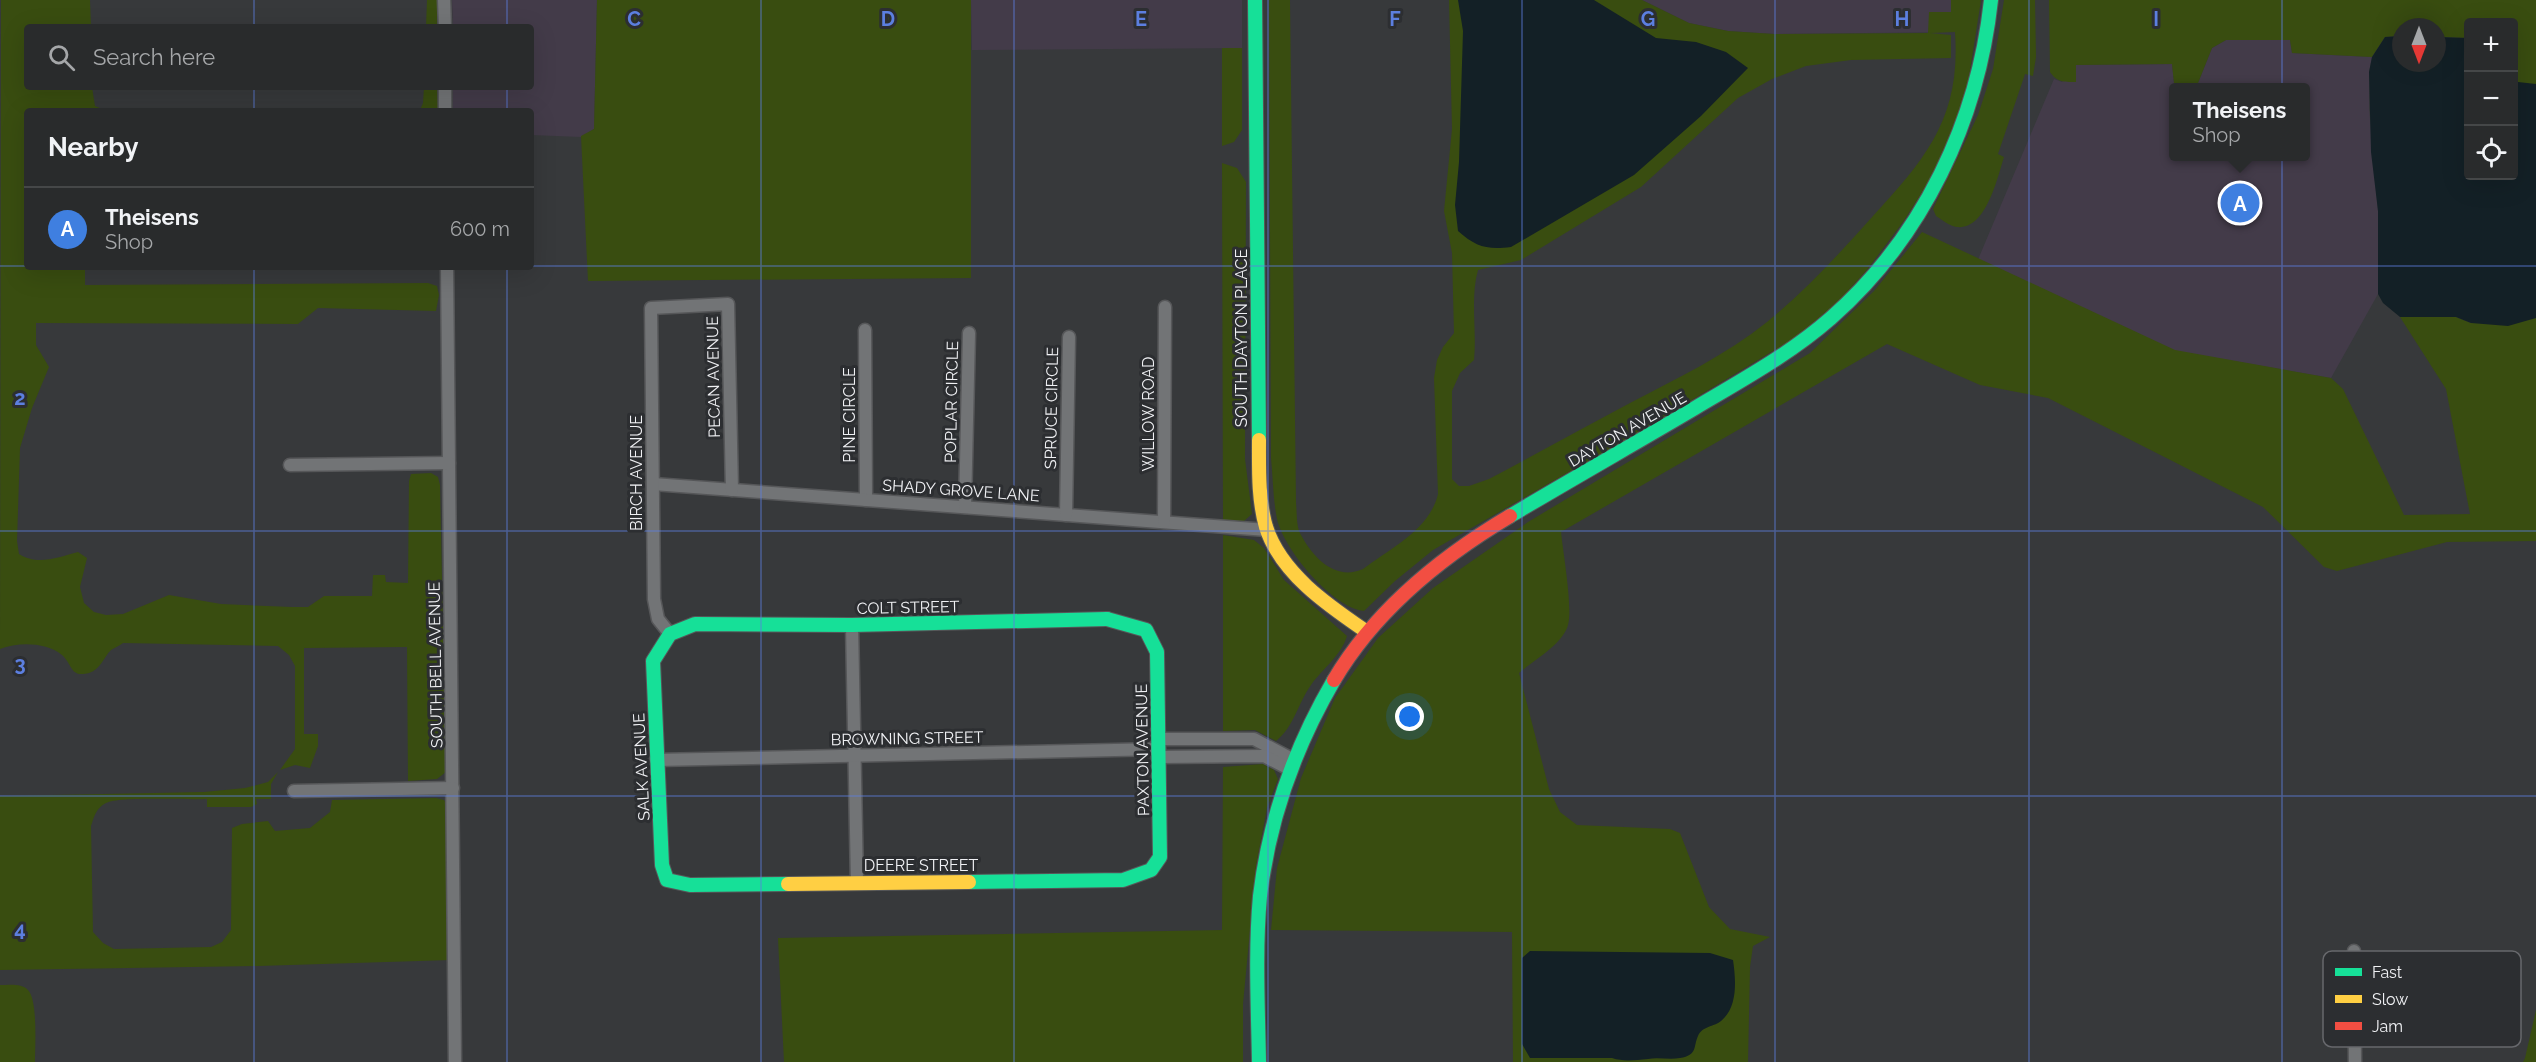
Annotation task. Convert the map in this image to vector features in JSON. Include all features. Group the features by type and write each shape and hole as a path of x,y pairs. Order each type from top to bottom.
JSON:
{"street":[{"path":"444,0 445,24"},
{"name":"SOUTH DAYTON PLACE","path":"1255,0 1259,489 1267,530 1285,560 1314,592 1367,632"},
{"name":"DAYTON AVENUE","path":"1259,1062 1259,918 1269,842 1293,765 1318,709 1342,667 1367,632 1394,602 1456,550 1501,519 1754,374 1801,342 1847,304 1879,269 1918,214 1947,159 1969,108 1984,54 1991,0"},
{"path":"445,90 446,108"},
{"name":"SOUTH BELL AVENUE","path":"447,270 455,1062"},
{"name":"PECAN AVENUE","path":"651,308 728,304 732,490"},
{"name":"WILLOW ROAD","path":"1164,522 1166,306"},
{"name":"BIRCH AVENUE","path":"651,308 654,599 658,619 670,634"},
{"name":"PINE CIRCLE","path":"865,330 866,500"},
{"name":"POPLAR CIRCLE","path":"965,507 969,333"},
{"name":"SPRUCE CIRCLE","path":"1066,515 1069,337"},
{"path":"290,465 449,463"},
{"name":"SHADY GROVE LANE","path":"653,484 1267,530"},
{"name":"COLT STREET","path":"670,634 695,624 852,625 1107,619 1146,630"},
{"path":"852,625 857,882"},
{"name":"PAXTON AVENUE","path":"1146,630 1158,652 1160,857 1151,870"},
{"name":"SALK AVENUE","path":"670,634 653,661 662,865 667,880 690,885"},
{"name":"BROWNING STREET","path":"657,760 1159,748 1254,739 1293,765"},
{"name":"BROWNING STREET","path":"1159,748 1264,756 1293,765"},
{"path":"294,791 453,788"},
{"name":"DEERE STREET","path":"690,885 1123,880 1151,870"},
{"path":"2355,1047 2355,1062"}],"shaded area":[{"path":"452,0 597,0 594,129 581,137 534,135 534,108 453,108 453,90 534,90 534,24 453,24"},
{"path":"971,0 1242,0 1242,48 972,50"},
{"path":"1458,0 1594,0 1656,38 1696,42 1726,52 1748,68 1701,116 1634,175 1511,247 1482,246 1470,241 1458,231 1455,205 1459,162 1463,31"},
{"path":"1642,0 1981,0 1955,32 1774,34 1728,31 1689,23"},
{"path":"2385,37 2392,37 2392,72 2446,72 2446,37 2464,38 2464,180 2518,180 2518,82 2536,84 2536,318 2508,326 2471,323 2456,317 2400,317 2383,303 2378,294 2378,211 2371,152 2369,72 2372,57"},
{"path":"2226,40 2290,40 2292,53 2372,57 2369,72 2369,108 2378,211 2378,294 2331,378 2175,351 1977,262 2054,79 2062,82 2075,65 2172,64 2174,83 2169,83 2169,161 2310,161 2310,83 2198,83 2212,48"},
{"path":"1530,951 1710,953 1733,960 1735,984 1733,1001 1727,1015 1721,1021 1705,1028 1700,1033 1694,1050 1686,1057 1630,1060 1530,1058 1522,1044 1522,958"}],"green space":[{"path":"1,0 90,0 91,24 24,24 24,90 92,90 95,106 100,108 24,108 24,270 85,270 85,285 428,283 437,286 439,295 436,311 318,308 298,324 36,323 36,345 49,367 32,408 20,448 17,541 19,554 26,558 41,560 78,552 87,558 80,587 84,603 94,612 106,615 123,614 169,595 221,604 292,607 308,607 324,596 372,596 373,575 385,575 386,582 408,583 409,481 411,474 431,473 438,477 440,485 446,772 437,779 408,781 407,647 304,648 304,734 318,734 318,746 310,768 295,765 280,770 295,749 295,666 289,655 278,646 123,643 111,650 96,669 83,674 72,670 62,655 48,648 23,644 0,649"},
{"path":"427,0 437,0 437,24 426,24"},
{"path":"597,0 971,0 971,278 588,281 581,136 594,129"},
{"path":"1269,0 1290,0 1297,524 1306,544 1327,566 1335,570 1353,572 1363,569 1418,528 1427,518 1438,494 1434,378 1437,360 1443,347 1454,333 1452,253 1444,211 1452,129 1449,0 1642,0 1689,23 1728,31 1774,34 1928,33 1929,12 1951,12 1951,0 1981,0 1969,77 1955,127 1932,177 1903,222 1866,271 1838,302 1793,339 1644,429 1433,550 1395,581 1364,611 1338,600 1325,589 1299,561 1289,546 1277,519 1271,458","holes":["1955,32 1955,62 1946,112 1924,154 1892,195 1835,258 1767,322 1700,366 1489,479 1469,486 1459,486 1452,479 1452,391 1460,373 1474,360 1474,292 1478,270 1521,260 1641,187 1738,98 1772,79 1806,66 1851,60 1951,58 1951,35 1930,33"]},
{"path":"2004,0 2035,0 2036,57 2033,76 2025,74 1998,154 2004,157 1989,201 1976,220 1967,226 1957,227 1936,216 1933,209 1978,115 1993,69"},
{"path":"2049,0 2536,0 2536,107 2518,83 2518,18 2464,18 2464,38 2446,37 2446,18 2392,18 2392,37 2385,37 2372,57 2292,53 2290,40 2226,40 2212,48 2198,83 2174,83 2172,64 2076,65 2076,82 2058,80 2050,72"},
{"path":"1222,48 1242,48 1242,130 1234,142 1222,146"},
{"path":"424,90 437,90 438,108 421,108"},
{"path":"1222,163 1237,168 1246,182 1245,459 1252,514 1244,521 1223,521"},
{"path":"1922,232 2175,350 2331,378 2343,389 2404,515 2470,514 2446,389 2400,317 2456,317 2471,323 2536,318 2536,541 2447,542 2337,571 2324,567 2263,507 2048,398 1980,385 1887,344 1561,532 1569,593 1568,625 1554,645 1519,673 1549,789 1560,812 1577,825 1670,829 1680,833 1709,907 1730,929 1770,937 1753,946 1750,967 1748,1062 1513,1062 1512,932 1271,930 1277,868 1301,778 1335,698 1378,638 1433,588 1528,522 1810,353 1874,291"},
{"path":"1223,535 1254,540 1264,548 1284,580 1347,636 1336,656 1311,685 1292,722 1276,741 1255,730 1223,731"},
{"path":"1263,764 1274,770 1278,779 1267,808 1256,866 1243,1004 1243,1062 784,1062 778,938 1222,930 1223,767"},
{"path":"278,772 271,784 271,799 256,799 257,804 251,807 207,807 207,799 154,799 114,801 100,807 91,826 93,932 103,943 114,949 211,947 222,942 231,930 232,828 242,824 268,821 275,831 310,828 330,812 332,800 436,798 444,800 448,806 451,960 0,970 0,796 204,792 245,788 268,782"},
{"path":"0,985 22,986 31,995 35,1024 35,1062 0,1062"},
{"path":"2536,1010 2536,1062 2523,1062 2525,1058"}],"traffic: fast":[{"path":"1255,0 1259,440"},
{"path":"1510,516 1782,355 1831,318 1864,286 1919,214 1941,174 1959,132 1973,89 1984,45 1991,0"},
{"path":"969,882 1123,880 1151,870 1160,857 1157,652 1146,630 1107,619"},
{"path":"788,884 690,885 667,880 662,865 653,661 670,634 695,624 852,625 1107,619"},
{"path":"1259,1062 1258,937 1264,867 1277,811 1296,757 1334,680"}],"traffic: slow":[{"path":"1259,440 1262,506 1266,527 1273,544 1283,560 1308,587 1322,600 1367,632"},
{"path":"788,884 969,882"}],"traffic: jam":[{"path":"1334,680 1370,630 1412,587 1459,549 1510,516"}],"place":[{"name":"Theisens","path":"2240,203"}]}
